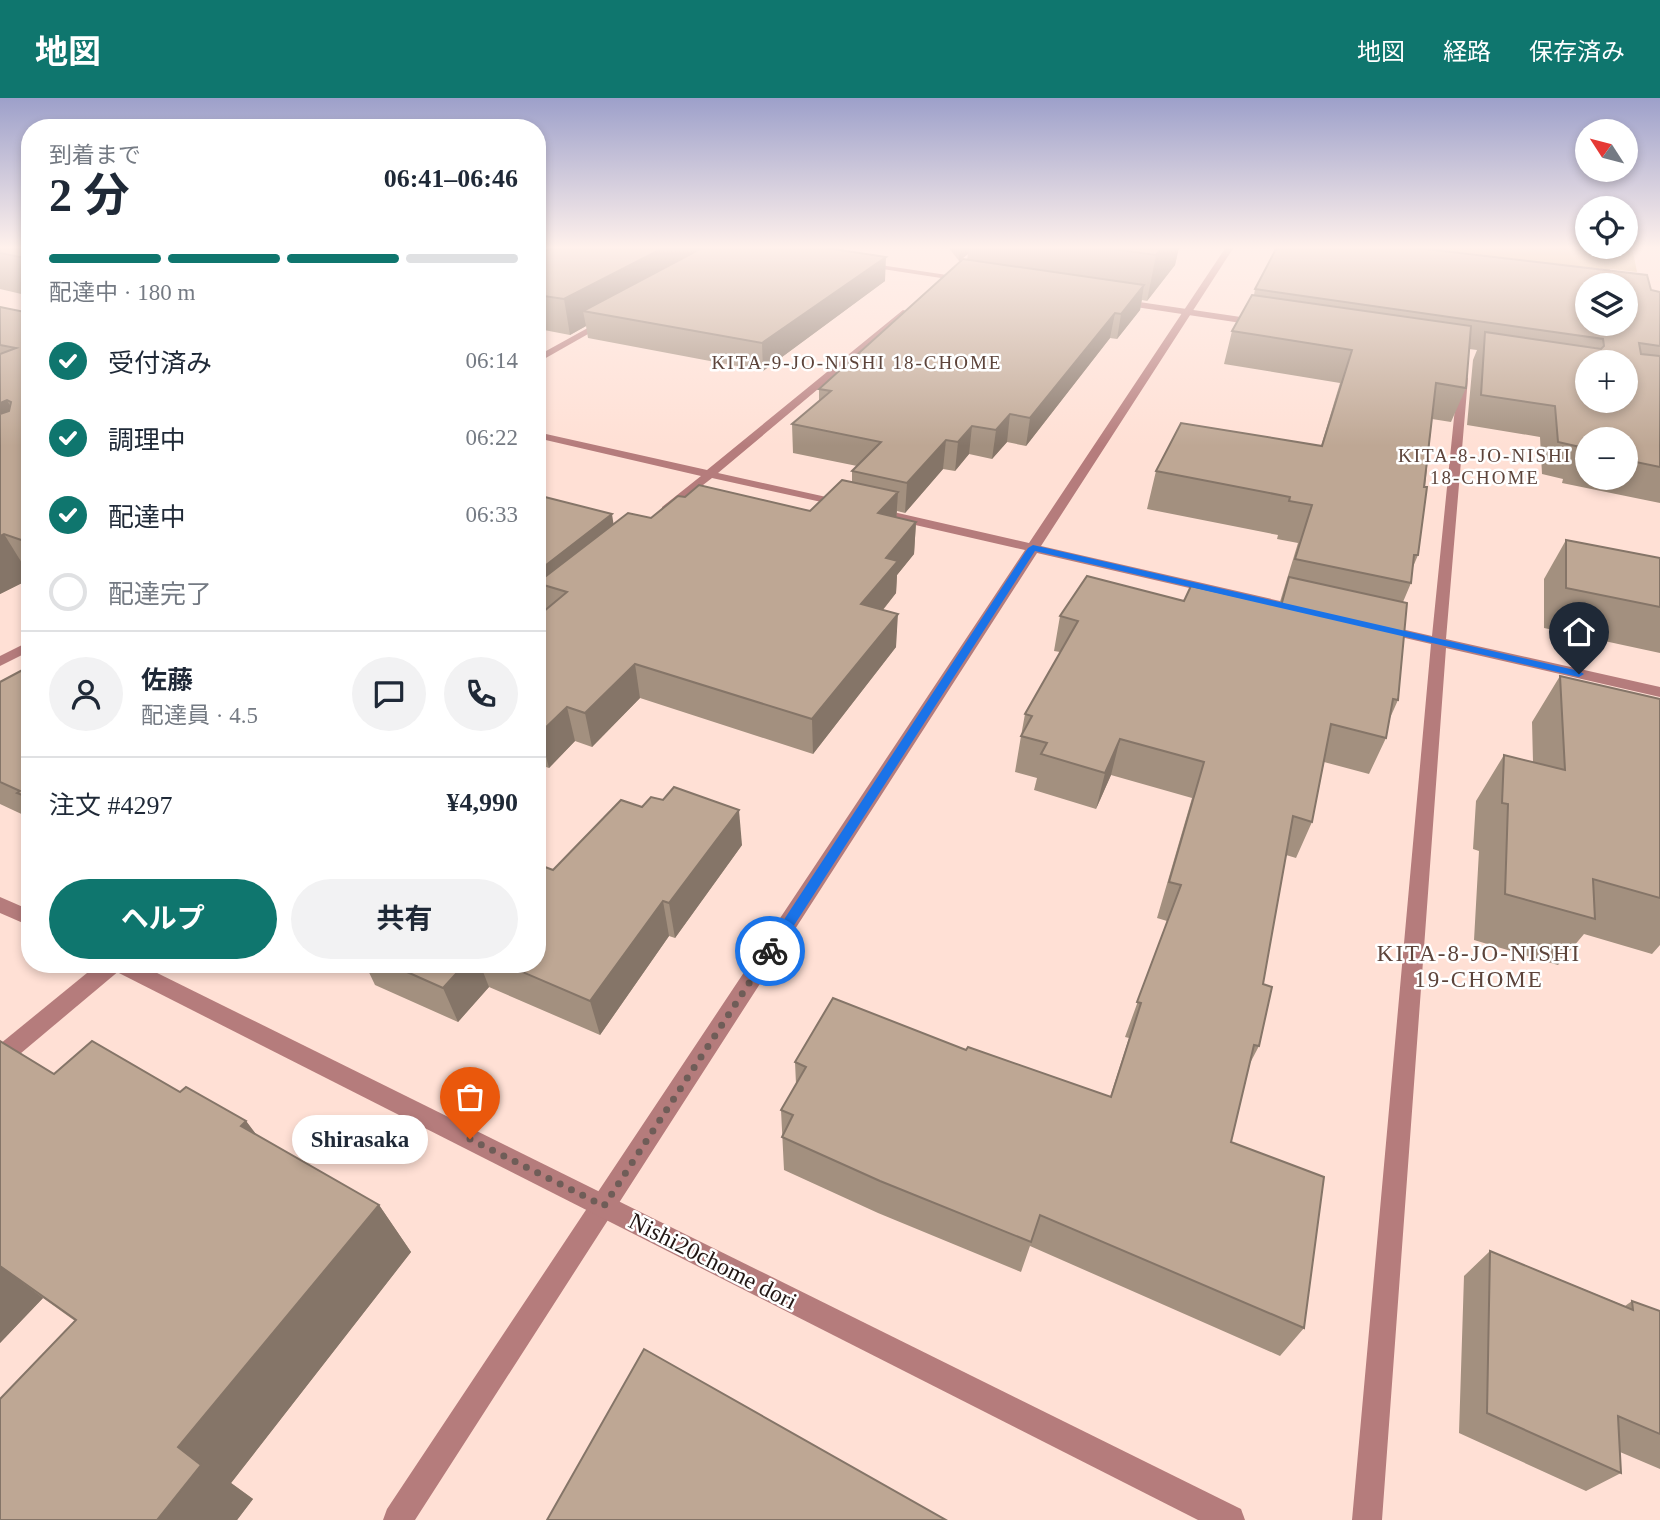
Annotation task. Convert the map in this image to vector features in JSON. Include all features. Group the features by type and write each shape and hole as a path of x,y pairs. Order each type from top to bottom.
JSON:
{"street":[{"path":"656,518 904,313"},
{"path":"398,1520 1188,313"},
{"path":"1190,313 1270,325"},
{"path":"546,355 619,314"},
{"path":"1367,1520 1439,642 1466,354"},
{"path":"546,437 1321,614"},
{"path":"546,608 570,589"},
{"path":"1373,627 1660,692"},
{"path":"0,662 21,650"},
{"path":"0,904 21,914"},
{"path":"0,1057 102,973"},
{"name":"Nishi20chome dori","path":"138,973 1230,1520"}],"building":[{"path":"0,313 21,313 21,540 4,534 0,536 0,414 9,411 11,402 7,400 0,403 0,354 16,348 0,345"},
{"path":"596,313 805,313 762,343"},
{"path":"903,313 1115,313 1030,418 1010,414 996,430 972,426 958,442 946,440 907,483 852,471 881,442 792,424 831,391 819,389"},
{"path":"1242,313 1382,313 1471,326 1466,388 1436,383 1424,487 1427,487 1418,555 1414,555 1411,583 1295,559 1312,505 1289,501 1290,497 1156,471 1181,423 1322,446 1352,350 1232,331"},
{"path":"1425,313 1575,313 1575,335"},
{"path":"1638,313 1660,313 1660,346 1639,343 1641,354 1660,356 1660,467 1638,462 1638,427 1575,427 1575,446 1558,442 1555,406 1481,395 1485,332 1601,349 1604,346 1603,339 1582,336 1638,336"},
{"path":"842,480 898,492 878,513 916,522 886,558 898,561 861,604 898,614 812,719 635,664 585,713 567,707 546,727 546,610 567,592 546,586 546,576 628,513 651,518 678,496 685,497 699,485 810,511"},
{"path":"546,497 612,514 546,565"},
{"path":"1566,540 1660,558 1660,607 1566,588"},
{"path":"1087,576 1184,601 1191,586 1281,606 1289,577 1407,603 1398,700 1393,699 1386,738 1331,724 1312,822 1293,816 1263,984 1272,987 1259,1046 1254,1045 1231,1142 1324,1177 1304,1328 1040,1215 1031,1242 880,1181 782,1137 793,1115 781,1110 806,1067 795,1062 833,998 966,1050 968,1047 1111,1097 1141,1003 1137,1002 1181,885 1169,882 1204,762 1120,739 1105,773 1041,754 1047,743 1021,736 1032,716 1025,714 1078,621 1060,616"},
{"path":"21,671 21,795 17,793 20,791 0,782 0,682"},
{"path":"1560,676 1660,699 1660,898 1593,879 1595,919 1505,894 1508,804 1502,803 1504,755 1565,770"},
{"path":"674,787 739,810 669,903 663,901 590,1001 525,973 546,973 546,867 553,870 621,800 642,807 651,797 663,800"},
{"path":"409,973 457,973 443,988"},
{"path":"0,1041 54,1074 92,1041 180,1092 186,1087 246,1121 241,1126 379,1205 178,1447 201,1465 157,1520 0,1520 0,1399 76,1320 0,1266"},
{"path":"1490,1251 1633,1310 1632,1301 1660,1311 1660,1434 1618,1416 1621,1473 1487,1413"},
{"path":"644,1349 946,1520 547,1520"}],"way so far":[{"path":"470,1139 604,1206 770,951"}],"place":[{"name":"Shirasaka","path":"470,1139"}],"district":[{"name":"KITA-9-JO-NISHI 18-CHOME","path":"857,362"},
{"name":"KITA-8-JO-NISHI 18-CHOME","path":"1485,466"},
{"name":"KITA-8-JO-NISHI 19-CHOME","path":"1479,966"}],"route":[{"path":"770,951 1033,548 1579,674"}]}
